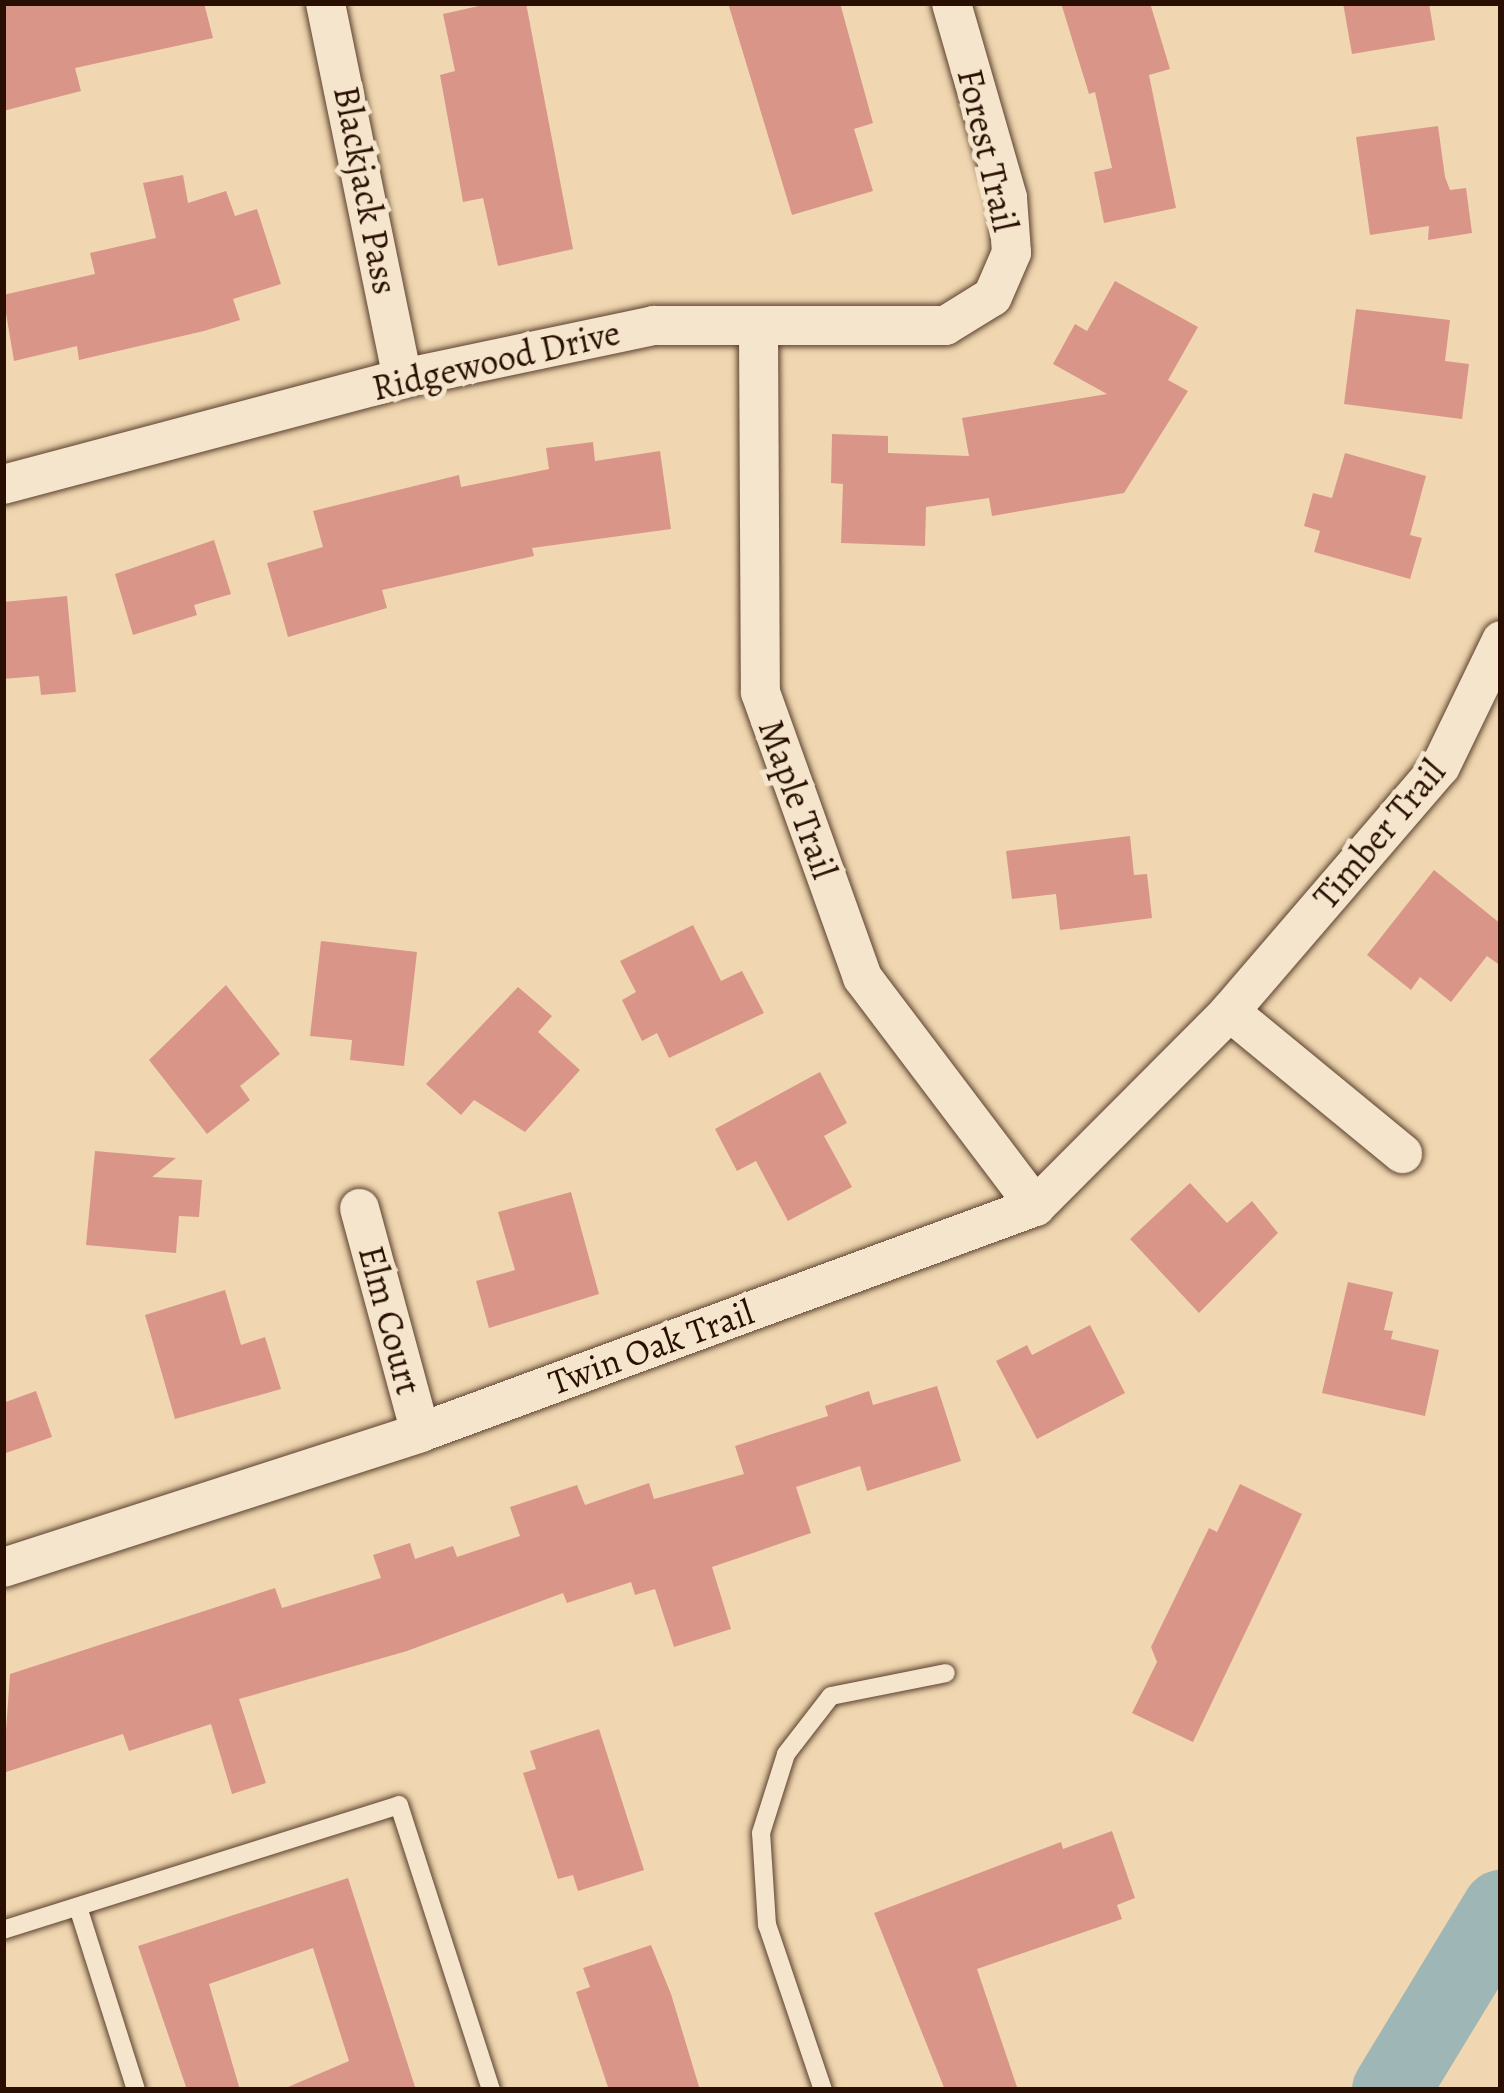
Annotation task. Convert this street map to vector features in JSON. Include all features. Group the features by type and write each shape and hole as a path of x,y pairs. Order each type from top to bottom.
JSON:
{"street":[{"name":"Blackjack Pass","path":"325,3 402,379"},
{"name":"Forest Trail","path":"952,3 1006,197 1011,252 992,296"},
{"name":"Ridgewood Drive","path":"3,484 402,379 653,325 944,325 992,296"},
{"name":"Maple Trail","path":"758,328 760,692 862,977 1036,1206"},
{"name":"Timber Trail","path":"1229,1011 1440,766 1501,640"},
{"name":"Twin Oak Trail","path":"3,1567 420,1432 1036,1206 1229,1011"},
{"path":"1229,1011 1402,1154"},
{"name":"Elm Court","path":"359,1208 420,1432"}],"lane":[{"path":"823,2090 767,1925 761,1832 786,1754 831,1696 946,1673"},
{"path":"3,1930 400,1805 491,2090"},
{"path":"78,1907 136,2090"}],"building":[{"path":"3,3 204,3 213,38 75,68 81,91 3,111"},
{"path":"492,3 526,3 573,249 498,266 483,198 463,202 440,75 455,71 443,14"},
{"path":"728,3 840,3 873,123 854,129 873,191 792,215"},
{"path":"1061,3 1150,3 1170,69 1149,75 1176,208 1104,223 1094,172 1112,168 1095,92 1089,94"},
{"path":"1343,3 1429,3 1435,40 1352,54"},
{"path":"1438,126 1445,177 1450,190 1466,188 1472,233 1428,240 1429,226 1370,235 1356,137"},
{"path":"183,175 188,203 226,191 235,216 257,209 281,284 233,299 240,320 204,331 79,360 77,346 14,361 3,295 95,274 90,253 156,238 143,183"},
{"path":"1115,281 1198,327 1168,380 1188,391 1124,493 992,516 989,498 926,507 925,546 841,543 843,484 831,483 832,434 888,436 888,453 969,456 962,418 1107,394 1053,364 1075,324 1087,331"},
{"path":"1356,309 1450,320 1445,361 1469,364 1462,419 1344,404"},
{"path":"593,442 595,461 660,451 671,529 532,548 534,556 382,590 387,608 288,637 267,563 323,547 313,511 459,475 461,487 549,469 546,448"},
{"path":"1345,453 1426,476 1410,535 1422,538 1410,579 1314,552 1320,531 1304,526 1313,493 1332,498"},
{"path":"214,540 231,594 194,605 197,615 133,635 115,574"},
{"path":"67,596 76,692 41,695 39,676 3,679 3,602"},
{"path":"1130,836 1134,875 1147,874 1152,918 1060,930 1056,894 1012,899 1006,851"},
{"path":"1434,870 1501,924 1501,966 1487,956 1451,1002 1420,977 1411,990 1367,955"},
{"path":"693,925 721,981 742,971 764,1013 669,1058 657,1033 642,1041 622,1000 636,992 620,961"},
{"path":"321,941 417,952 404,1066 350,1060 352,1040 310,1036"},
{"path":"226,985 280,1054 240,1086 250,1100 207,1134 149,1060"},
{"path":"518,987 552,1016 538,1032 580,1070 525,1132 474,1100 461,1115 426,1084"},
{"path":"820,1072 847,1123 824,1136 852,1187 788,1221 756,1161 737,1171 715,1129"},
{"path":"95,1151 176,1158 152,1177 202,1180 199,1217 179,1216 176,1253 86,1245"},
{"path":"1190,1183 1227,1223 1252,1201 1278,1233 1199,1313 1130,1239"},
{"path":"571,1192 599,1294 489,1328 476,1281 515,1270 498,1212"},
{"path":"1348,1282 1393,1292 1384,1330 1393,1331 1391,1339 1439,1350 1425,1416 1322,1393"},
{"path":"225,1290 241,1345 265,1337 281,1389 175,1419 145,1315"},
{"path":"1090,1325 1125,1393 1037,1439 996,1361 1027,1345 1032,1355"},
{"path":"937,1386 961,1461 867,1491 860,1466 796,1487 811,1533 712,1567 731,1629 674,1647 655,1589 635,1595 631,1582 567,1603 563,1593 407,1651 239,1699 266,1783 232,1794 211,1724 129,1751 123,1734 3,1773 10,1674 275,1588 282,1608 381,1578 373,1555 410,1543 415,1559 453,1546 457,1557 520,1536 510,1507 577,1485 585,1505 649,1483 654,1499 744,1474 735,1446 828,1416 825,1406 869,1391 873,1405"},
{"path":"36,1391 52,1437 3,1454 3,1403"},
{"path":"1240,1484 1302,1514 1193,1742 1132,1713 1157,1662 1151,1647 1209,1528 1217,1532"},
{"path":"599,1729 644,1870 578,1891 573,1875 558,1879 523,1773 536,1769 530,1751"},
{"path":"1112,1831 1135,1898 1117,1905 1122,1919 977,1969 1018,2090 945,2090 874,1913 1061,1842 1063,1849"},
{"path":"348,1878 416,2090 281,2090 349,2061 313,1948 209,1984 240,2090 187,2090 138,1946"},
{"path":"651,1945 700,2090 609,2090 576,1992 590,1987 583,1968"}],"waterway":[{"path":"1391,2090 1501,1909"}]}
